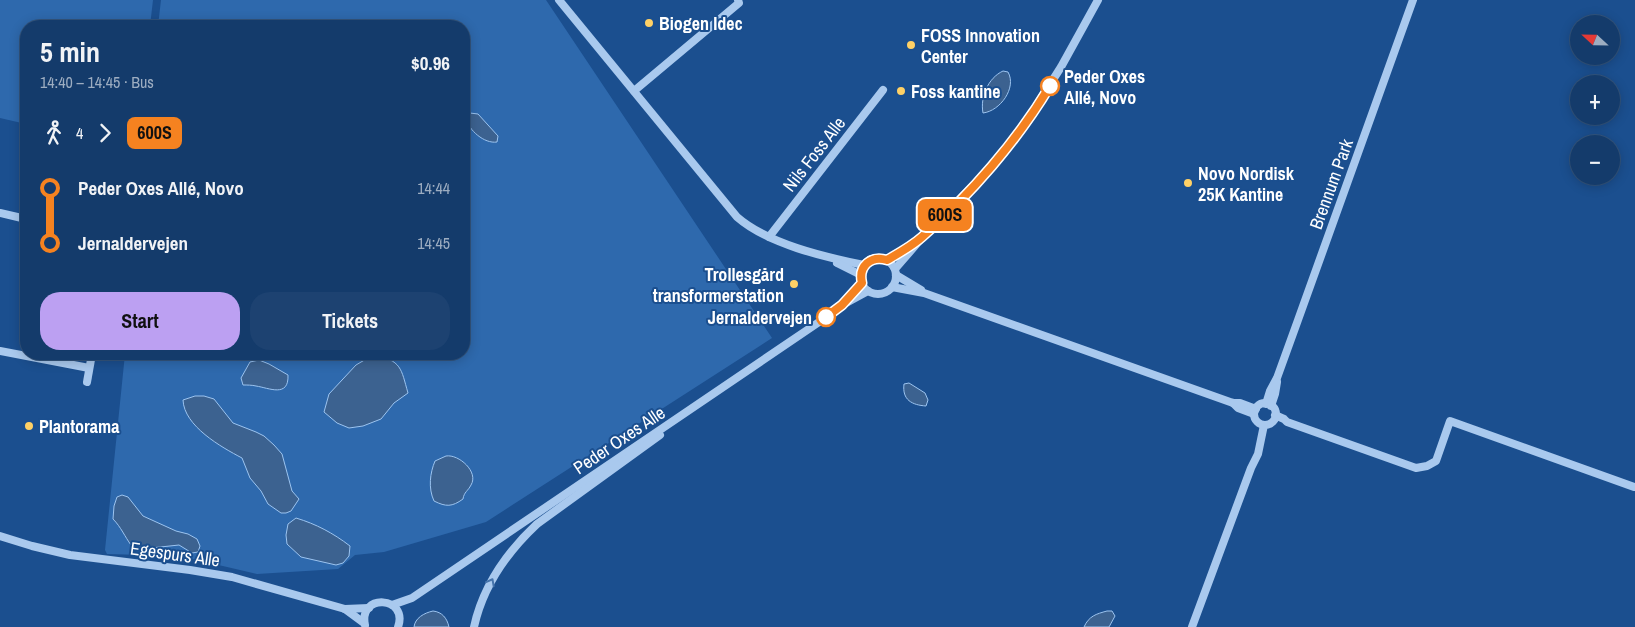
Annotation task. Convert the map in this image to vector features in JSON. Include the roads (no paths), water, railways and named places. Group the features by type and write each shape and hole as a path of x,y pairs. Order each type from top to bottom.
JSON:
{"street":[{"path":"559,0 737,217 746,225 769,237 829,258 864,265 875,259 887,260 921,239"},
{"path":"892,288 895,272 921,239 991,167 1021,130 1061,68 1098,0"},
{"name":"Brennum Park","path":"1268,405 1270,392 1278,378 1413,0"},
{"path":"634,91 740,1"},
{"name":"Nils Foss Alle","path":"769,237 883,90"},
{"path":"0,213 20,218"},
{"path":"829,258 861,279 868,291 873,293 881,294 892,288 924,293 1233,403 1240,403 1255,412"},
{"path":"887,260 895,272 924,293"},
{"path":"861,279 864,265"},
{"name":"Peder Oxes Alle","path":"842,305 861,279"},
{"name":"Peder Oxes Alle","path":"369,608 380,602 392,605 412,598 842,305 868,291"},
{"path":"0,352 20,356"},
{"path":"44,360 89,368"},
{"path":"87,382 91,360"},
{"path":"1262,424 1256,421 1255,412 1261,404 1268,405 1274,410 1274,418"},
{"path":"474,627 492,578 501,563 523,536 536,524 652,442 689,410"},
{"path":"1274,418 1283,424 1287,422 1416,468 1427,466 1436,461 1450,421 1634,487"},
{"path":"1262,424 1274,418"},
{"path":"1192,627 1251,468 1258,454 1262,424"},
{"name":"Egespurs Alle","path":"0,536 32,546 70,554 232,577 345,609 369,608"},
{"name":"Peder Oxes Alle","path":"399,614 412,598"},
{"path":"392,605 399,614 398,627"},
{"path":"365,625 364,618 369,608"},
{"name":"Egespurs Alle","path":"345,609 365,625"}],"place":[{"name":"Biogen Idec","path":"649,23"},
{"name":"FOSS Innovation Center","path":"911,45"},
{"name":"Peder Oxes Allé, Novo","path":"1050,86"},
{"name":"Foss kantine","path":"901,91"},
{"name":"Novo Nordisk 25K Kantine","path":"1188,183"},
{"name":"Trollesgård transformerstation","path":"794,284"},
{"name":"Jernaldervejen","path":"826,317"},
{"name":"Plantorama","path":"29,426"}]}
